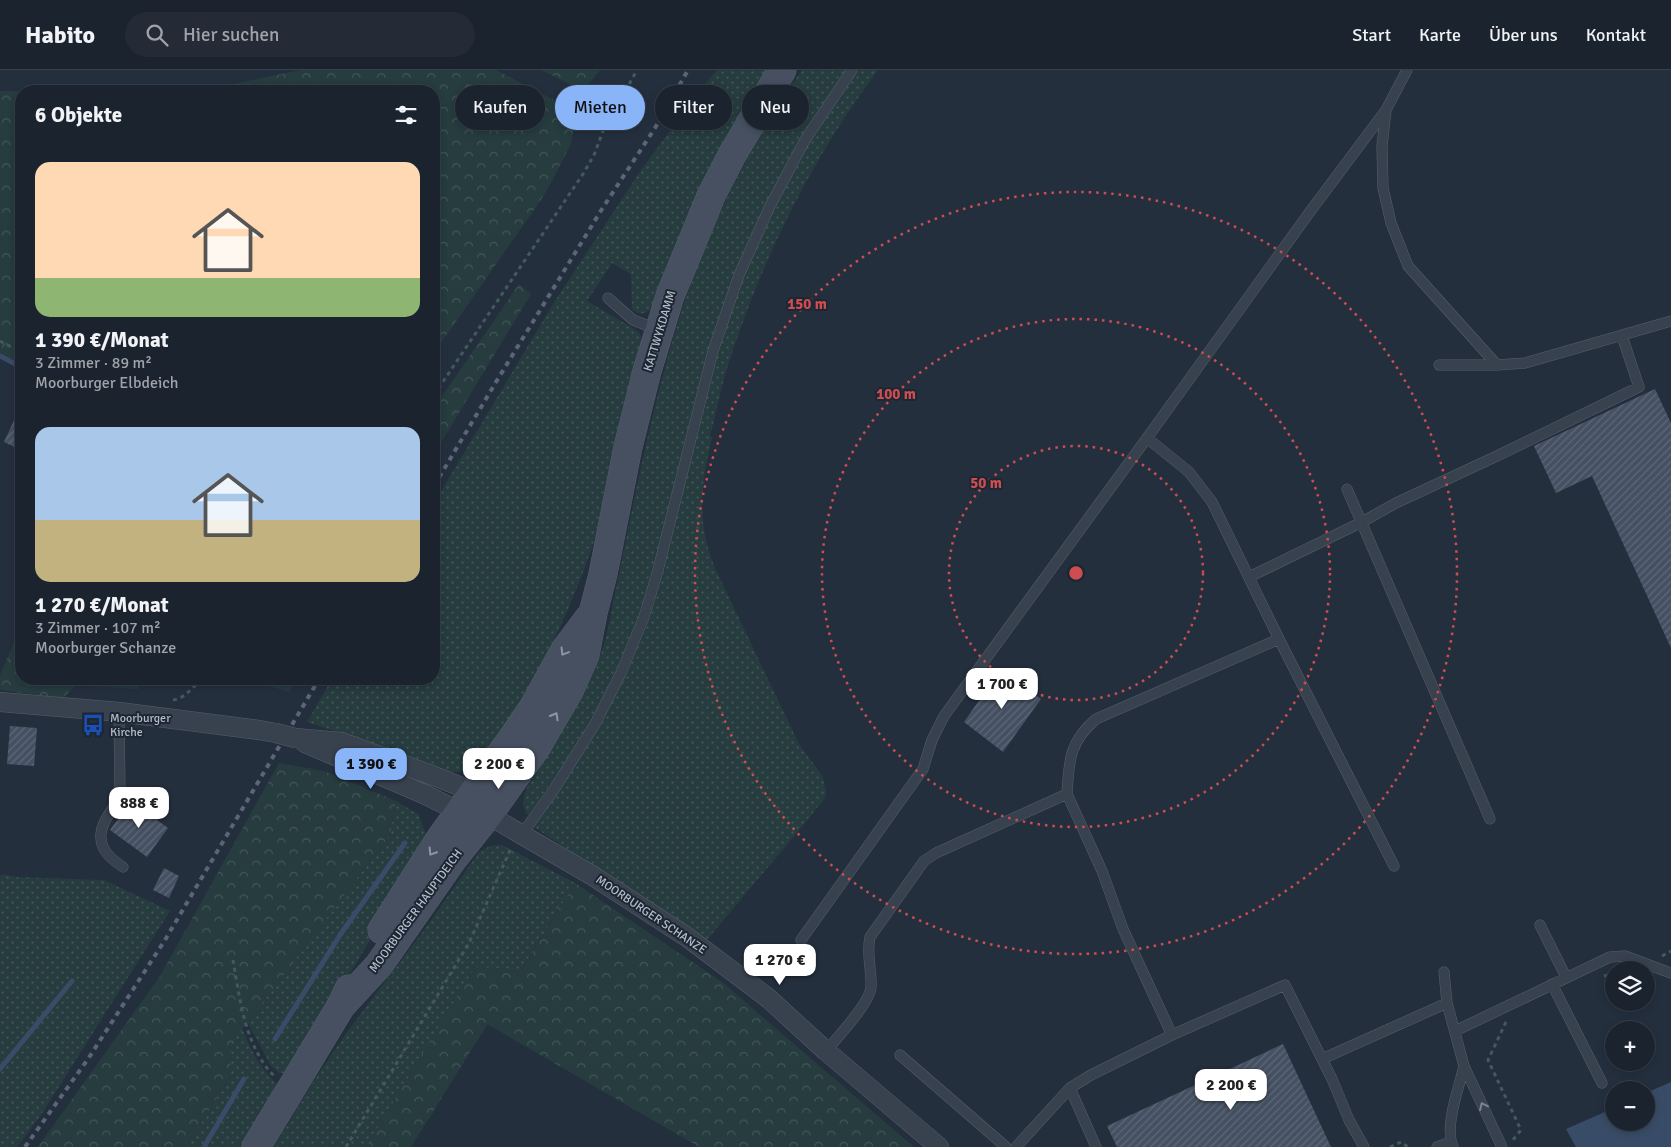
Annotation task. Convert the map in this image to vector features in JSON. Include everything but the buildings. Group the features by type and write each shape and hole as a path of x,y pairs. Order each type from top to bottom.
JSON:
{"main road":[{"name":"KATTWYKDAMM","path":"474,807 537,746 569,691 585,655 628,447 659,330 693,237 711,196 754,114 782,70"},
{"name":"MOORBURGER HAUPTDEICH","path":"256,1147 341,1006 364,958 440,838 474,807"}],"street":[{"name":"MOORBURGER SCHANZE","path":"0,702 119,712 259,730 295,738 331,756 426,795 474,807 593,876 687,937 768,998 934,1145"}],"lane":[{"path":"522,834 595,724 621,673 649,600 713,351 739,275 770,206 806,140 852,70"},
{"path":"801,940 923,769 932,740 944,716 1309,213 1386,110 1407,70"},
{"path":"1386,110 1382,146 1384,188 1390,223 1408,266 1497,365"},
{"path":"608,298 633,320 659,330"},
{"path":"1439,365 1525,363 1671,321"},
{"path":"1249,577 1362,522 1396,503 1640,387 1622,336"},
{"path":"1147,438 1189,472 1212,502 1278,639 1394,866"},
{"path":"1347,490 1490,819"},
{"path":"1172,1035 1123,930 1102,871 1067,794 1069,762 1083,730 1096,719 1278,639"},
{"path":"119,712 120,793 118,801 105,821 101,840 106,855 123,867"},
{"path":"826,1051 869,997 871,980 868,944 870,937 924,861 936,853 1067,794"},
{"path":"1540,925 1566,978"},
{"path":"1455,1031 1610,957 1625,956 1671,973"},
{"path":"1444,972 1447,1003 1464,1066 1502,1147"},
{"path":"1016,1147 1070,1088 1091,1075 1172,1035 1285,984 1322,1059 1349,1120 1364,1147"},
{"path":"1552,984 1602,1083"},
{"path":"1322,1059 1447,1003"},
{"path":"900,1055 1006,1147"},
{"path":"1437,1147 1452,1145 1449,1135 1464,1066"},
{"path":"1070,1088 1096,1147"}],"path":[{"path":"440,386 583,174 594,154 602,131 637,70"},
{"path":"0,341 15,349"},
{"path":"172,700 183,698 195,685"},
{"path":"346,1147 469,943 509,850 522,834"},
{"path":"233,960 243,1012 253,1045 264,1065 274,1076 292,1088"},
{"path":"1597,977 1605,976"},
{"path":"1507,1147 1521,1130 1488,1060 1508,1017"},
{"path":"1390,1147 1401,1142 1408,1147"}],"green space":[{"path":"301,70 496,70 525,85 455,85 455,130 545,130 545,95 555,101 555,130 573,130 571,144 545,194 440,344 440,85 229,85"},
{"path":"541,70 600,70 588,85 571,85"},
{"path":"717,70 770,70 763,85 742,85 742,127 655,304 650,310 642,314 632,310 631,274 612,263 587,301 636,330 640,334 642,341 611,480 594,542 562,623 521,701 480,762 460,772 434,768 387,749 307,722 329,685 440,685 440,493 553,304 641,170 671,130 732,130 732,85 704,85"},
{"path":"802,70 878,70 832,137 812,172 775,243 759,280 744,318 722,386 710,436 712,437 705,471 702,502 708,549 714,566 799,744 823,777 826,792 825,798 805,823 706,941 534,827 534,823 600,727 633,657 649,616 638,622 617,673 572,753 528,816 524,808 524,799 530,781 561,734 599,660 608,628 658,393 691,283 717,219 764,130 809,130 809,85 792,85"},
{"path":"0,91 15,91 15,364 0,356"},
{"path":"519,284 531,294 440,444 440,398"},
{"path":"15,641 15,685 76,685 63,698 0,690 0,675"},
{"path":"76,685 140,685 138,689"},
{"path":"266,685 293,685 289,692"},
{"path":"279,763 324,771 396,801 390,835 230,1045 231,1075 186,1147 38,1147 160,976"},
{"path":"396,801 418,814 427,836 431,839 287,1073 279,1073 271,1066 247,1021 390,835"},
{"path":"502,845 575,883 411,1147 274,1147 311,1085 347,1032 424,930 479,852 490,846"},
{"path":"2,874 16,877 104,880 170,911 41,1115 17,1147 0,1147 0,877"},
{"path":"575,883 722,982 914,1147 699,1147 487,1024 411,1147 366,1147 475,967 522,969"},
{"path":"242,1028 257,1060 280,1087 245,1147 186,1147 231,1075 229,1045"}],"water":[{"path":"1671,1082 1671,1147 1576,1147 1566,1129 1605,1112 1605,1131 1655,1131 1655,1089"}],"waterway":[{"path":"0,356 15,364"},
{"path":"275,1039 340,935 405,843"},
{"path":"0,1069 72,981"},
{"path":"204,1147 244,1079"}],"railway":[{"path":"440,476 602,209 655,128 688,70"},
{"path":"25,1147 88,1059 165,940 315,685"}],"place":[{"name":"Moorburger Kirche","path":"93,725"}]}
